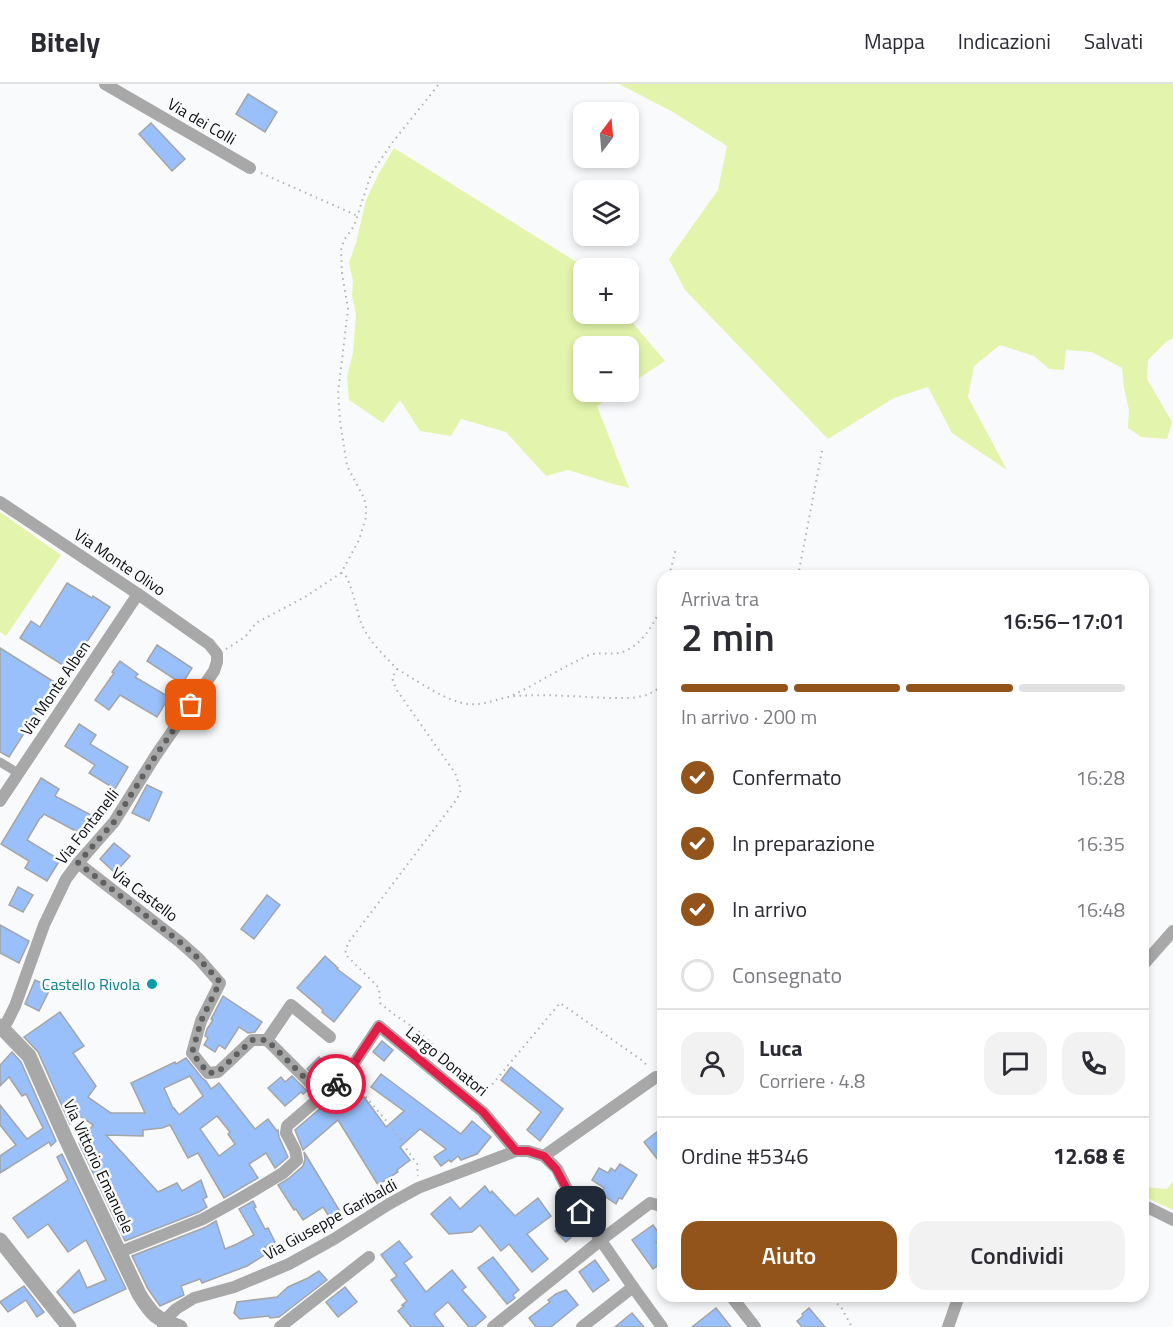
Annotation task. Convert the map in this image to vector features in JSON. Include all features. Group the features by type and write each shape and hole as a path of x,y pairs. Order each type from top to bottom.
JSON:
{"street":[{"name":"Via dei Colli","path":"105,84 250,168"},
{"name":"Via Monte Olivo","path":"0,502 138,594 209,644 217,654"},
{"name":"Via Monte Alben","path":"0,801 138,594"},
{"name":"Via Fontanelli","path":"1,1028 7,1022 15,1006 45,925 66,879 114,822 156,755 214,671 217,654"},
{"path":"0,762 18,773"},
{"name":"Via Castello","path":"78,863 180,942 220,982 201,1021 192,1053 208,1073 218,1072 252,1040 267,1040"},
{"path":"1149,958 1173,931"},
{"path":"323,1096 267,1040 291,1005 330,1037"},
{"name":"Largo Donatori","path":"347,1074 379,1026 483,1112 516,1151"},
{"name":"Via Vittorio Emanuele","path":"1,1028 29,1056 139,1294 150,1311 164,1324"},
{"path":"120,1252 203,1219 283,1173 297,1160 296,1150 286,1133 287,1126 347,1074"},
{"path":"544,1156 656,1077"},
{"path":"516,1151 528,1151 544,1156 556,1169 571,1197 662,1327"},
{"name":"Via Giuseppe Garibaldi","path":"164,1324 176,1309 194,1298 234,1287 289,1264 418,1188 516,1151"},
{"path":"493,1327 650,1203 657,1205"},
{"path":"1149,1208 1173,1220"},
{"path":"0,1240 69,1327"},
{"path":"280,1327 369,1257"},
{"path":"582,1327 633,1287"},
{"path":"736,1302 755,1327"},
{"path":"948,1327 957,1302"},
{"path":"164,1324 180,1327"}],"path":[{"path":"217,654 245,637 256,624 305,597 341,573 359,540 366,517 366,506 347,466 338,393 348,309 341,250 358,216 371,174 392,143 439,84"},
{"path":"250,168 358,216"},
{"path":"799,570 822,451"},
{"path":"671,570 676,549"},
{"path":"341,573 345,574 351,585 361,622 376,647 397,669 437,692 464,704 485,704 509,697 589,655 602,652 619,653 634,646 653,624 657,615"},
{"path":"397,669 392,678 396,690 455,773 461,790 457,799 348,943 345,954 379,988 380,1003 416,1029 485,1093 560,1003 643,1061 656,1077"},
{"path":"509,697 632,698 646,695 657,689"},
{"path":"347,1074 417,1164 418,1188"},
{"path":"836,1302 841,1306 852,1327"}],"green space":[{"path":"619,84 1173,84 1173,338 1148,360 1147,379 1172,422 1167,439 1141,437 1128,428 1129,410 1122,368 1092,352 1066,350 1064,370 1049,369 1034,356 1000,345 974,366 968,397 1007,470 952,433 928,387 894,398 828,439 685,290 669,259 718,190 727,146 671,111"},
{"path":"394,148 573,260 573,324 634,324 665,361 639,378 639,336 573,336 573,402 603,402 597,406 629,488 568,470 546,476 506,432 461,419 451,436 420,431 400,400 383,423 349,400 347,377 353,353 356,314 349,263 366,200"},
{"path":"0,512 61,555 6,636 0,632"},
{"path":"1173,1181 1173,1210 1149,1199 1149,1188 1167,1189"}],"building":[{"path":"248,94 277,112 265,132 236,114"},
{"path":"151,123 185,159 172,171 139,134"},
{"path":"67,583 110,607 69,669 20,638 31,621 40,627"},
{"path":"157,645 192,668 182,684 147,661"},
{"path":"0,648 56,683 9,757 0,752"},
{"path":"120,661 138,674 135,677 169,697 157,717 120,695 109,710 95,700"},
{"path":"79,724 96,735 90,744 128,767 115,789 89,773 95,765 65,746"},
{"path":"41,778 59,789 55,796 93,816 83,835 44,814 40,818 27,840 60,860 47,881 25,868 29,861 1,844"},
{"path":"147,785 162,792 149,821 132,813"},
{"path":"114,843 130,856 115,873 100,859"},
{"path":"18,887 33,895 23,912 9,905"},
{"path":"267,895 280,905 254,939 241,929"},
{"path":"0,925 29,941 19,963 0,953"},
{"path":"325,956 337,969 361,987 334,1022 297,988"},
{"path":"35,980 51,987 39,1011 25,1004"},
{"path":"223,996 262,1022 255,1032 248,1033 239,1027 225,1049 219,1045 215,1052 204,1045 208,1038 205,1036"},
{"path":"60,1012 84,1046 73,1053 96,1086 88,1097 111,1113 145,1113 131,1083 186,1058 211,1089 219,1083 255,1129 268,1119 278,1130 288,1157 275,1168 266,1153 249,1164 258,1178 224,1198 198,1153 188,1158 170,1125 143,1130 143,1136 106,1135 158,1192 177,1183 182,1191 201,1180 207,1197 203,1199 207,1207 199,1212 125,1241 79,1143 93,1125 78,1115 70,1124 38,1052 24,1037","holes":["190,1076 203,1096 179,1115 173,1108 164,1088","217,1116 230,1132 228,1134 235,1144 219,1156 200,1129"]},
{"path":"382,1041 393,1050 384,1061 373,1052"},
{"path":"12,1052 21,1062 56,1141 51,1146 49,1142 0,1173 0,1156 16,1145 0,1125 0,1105 27,1139 43,1128 26,1094 22,1096 9,1077 0,1086 0,1065"},
{"path":"319,1057 335,1074 323,1084 307,1069"},
{"path":"511,1067 563,1109 540,1141 527,1130 541,1112 501,1080"},
{"path":"381,1074 461,1134 472,1121 491,1137 477,1154 461,1160 458,1156 441,1166 434,1157 446,1149 420,1129 400,1147 410,1160 397,1170 398,1172 378,1185 338,1120 303,1150 295,1130 350,1083 364,1097 386,1127 404,1111 371,1087"},
{"path":"292,1076 307,1091 303,1094 301,1092 285,1106 268,1088 281,1077 285,1082"},
{"path":"657,1132 657,1158 644,1142"},
{"path":"304,1152 344,1218 334,1224 323,1207 303,1220 278,1185 303,1166"},
{"path":"62,1154 126,1289 74,1313 57,1292 79,1270 87,1288 106,1280 86,1240 68,1252 48,1224 28,1238 13,1218 68,1180 57,1157"},
{"path":"620,1164 637,1175 622,1199 619,1198 616,1204 600,1193 604,1188 592,1180 599,1168 608,1173 611,1168 615,1171"},
{"path":"485,1186 515,1216 538,1198 551,1216 527,1234 548,1259 532,1272 509,1244 501,1251 480,1225 472,1232 449,1234 431,1214 450,1197 460,1209"},
{"path":"253,1201 256,1207 254,1208 265,1229 268,1228 275,1242 265,1247 268,1253 247,1266 202,1283 200,1279 181,1286 184,1295 160,1306 148,1289 132,1256 216,1221 225,1249 237,1244 254,1235 239,1209"},
{"path":"572,1216 582,1227 566,1242 555,1231"},
{"path":"653,1225 657,1231 657,1266 653,1269 632,1240"},
{"path":"399,1241 412,1257 404,1263 426,1292 452,1270 466,1287 462,1290 486,1317 474,1327 469,1327 448,1302 434,1314 444,1327 411,1327 398,1311 407,1301 391,1280 397,1276 381,1255"},
{"path":"493,1257 519,1290 513,1295 515,1298 507,1304 478,1268"},
{"path":"595,1260 609,1280 593,1292 579,1272"},
{"path":"319,1271 327,1280 279,1317 240,1319 234,1313 237,1302 277,1297 288,1287"},
{"path":"24,1286 44,1312 37,1317 26,1300 8,1312 0,1302"},
{"path":"345,1287 357,1302 338,1317 326,1302"},
{"path":"566,1290 578,1305 551,1327 536,1327 529,1318 550,1302 548,1300"},
{"path":"716,1308 731,1327 692,1327"},
{"path":"809,1308 825,1327 802,1327 797,1321"},
{"path":"632,1313 644,1327 615,1327"}],"way so far":[{"path":"191,705 114,822 78,863 180,942 220,982 201,1021 192,1053 208,1073 218,1072 252,1040 267,1040 323,1096 336,1084"}],"place":[{"name":"Castello Rivola","path":"152,984"}],"route":[{"path":"336,1084 347,1074 379,1026 483,1112 516,1151 537,1152 544,1156 556,1169 581,1212"}]}
